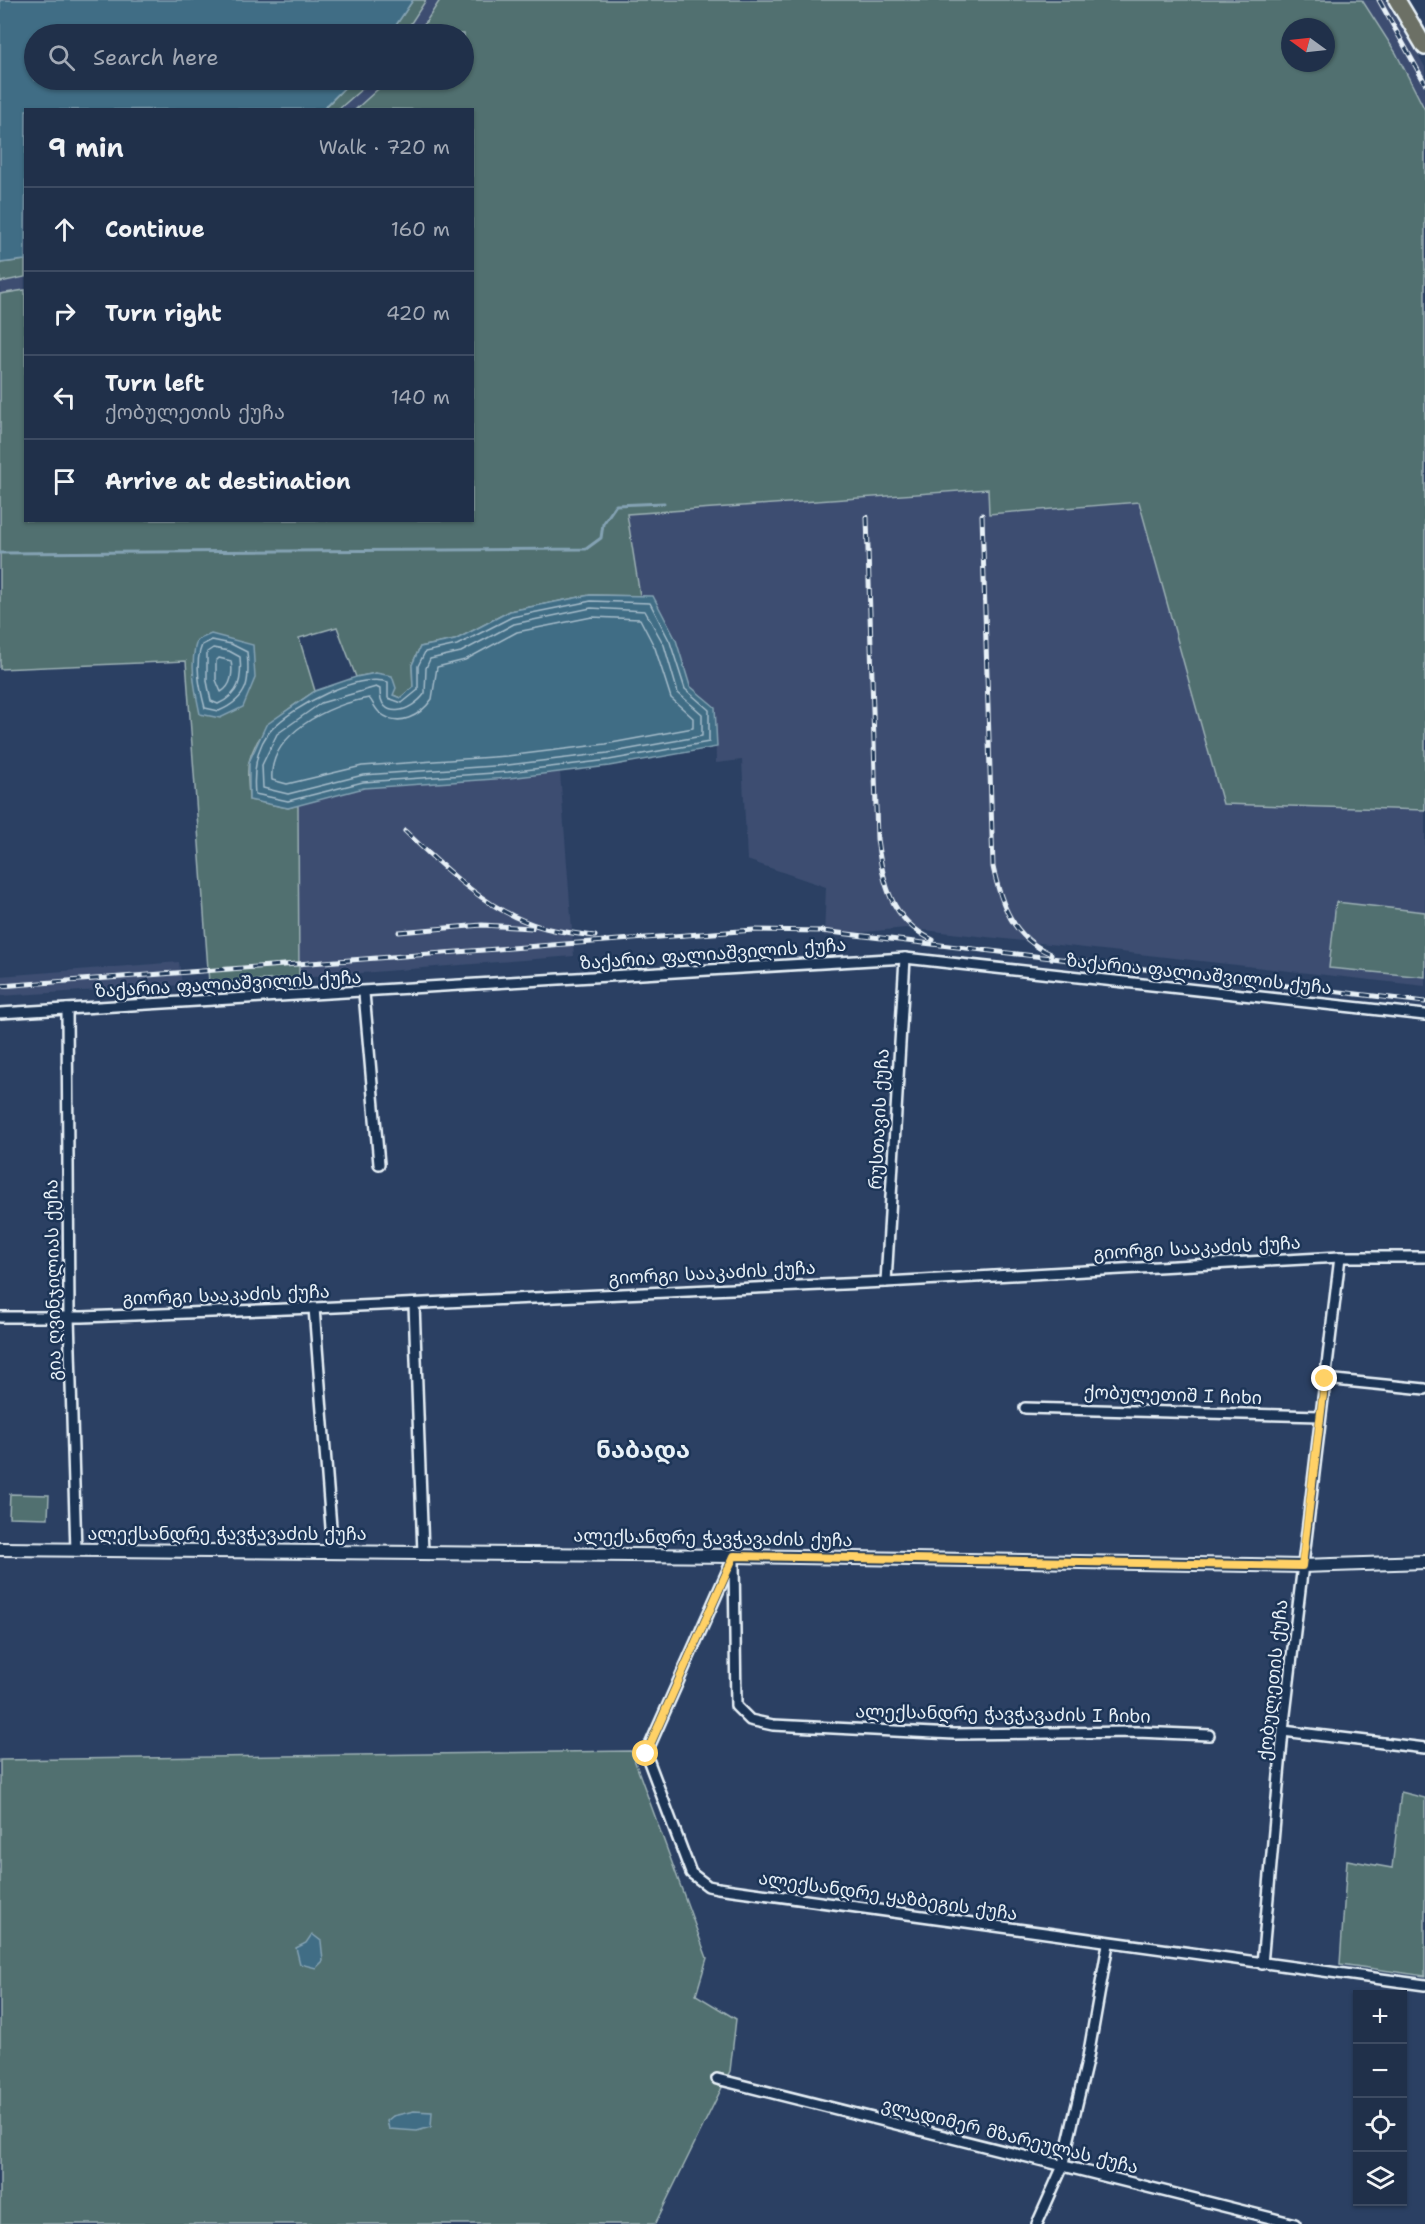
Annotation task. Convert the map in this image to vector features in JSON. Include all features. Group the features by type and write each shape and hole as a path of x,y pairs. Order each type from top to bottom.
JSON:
{"highway":[{"path":"1397,0 1425,47"}],"street":[{"name":"ზაქარია ფალიაშვილის ქუჩა","path":"0,1013 364,993 905,958 1425,1016"},
{"name":"რუსთავის ქუჩა","path":"886,1282 905,958"},
{"path":"364,993 379,1164"},
{"name":"გია ღვინჯილიას ქუჩა","path":"67,1009 69,1317 76,1551"},
{"name":"გიორგი სააკაძის ქუჩა","path":"0,1317 69,1317 414,1304 886,1282 1340,1257 1425,1257"},
{"name":"ქობულეთის ქუჩა","path":"1262,1964 1283,1731 1340,1257"},
{"path":"414,1304 423,1553"},
{"path":"314,1308 333,1553"},
{"path":"1325,1379 1425,1389"},
{"name":"ქობულეთიშ I ჩიხი","path":"1025,1408 1320,1416"},
{"name":"ალექსანდრე ჭავჭავაძის ქუჩა","path":"0,1549 734,1556 1302,1566 1425,1562"},
{"name":"ალექსანდრე ჭავჭავაძის I ჩიხი","path":"734,1556 736,1706 750,1720 773,1725 954,1734 1137,1732 1209,1735"},
{"name":"ალექსანდრე ყაზბეგის ქუჩა","path":"734,1556 646,1754 692,1873 699,1881 718,1888 1108,1944 1425,1985"},
{"path":"1283,1731 1425,1748"},
{"path":"1037,2224 1062,2168 1088,2057 1108,1944"},
{"name":"ვლადიმერ მზარეულას ქუჩა","path":"717,2079 1062,2168 1093,2172 1295,2224"}],"shaded area":[{"path":"426,0 440,0 424,24 410,24"},
{"path":"1362,0 1385,0 1412,44 1425,67 1425,110 1396,53"},
{"path":"361,90 377,90 357,108 341,108"},
{"path":"24,277 24,290 0,294 0,282"},
{"path":"988,489 990,514 1139,502 1223,804 1425,810 1425,986 906,928 824,936 826,887 747,860 742,760 716,763 715,707 690,686 676,640 653,596 640,596 627,514"},
{"path":"560,772 574,956 299,978 298,805 364,788"},
{"path":"179,962 182,985 0,996 0,976"}],"green space":[{"path":"413,0 426,0 410,24 397,24"},
{"path":"440,0 1362,0 1396,53 1425,110 1425,810 1223,804 1139,502 989,514 988,489 627,514 640,596 590,595 510,611 455,640 420,647 412,665 413,687 400,698 393,695 376,673 356,677 337,627 299,638 315,691 284,712 266,729 253,749 248,776 249,800 288,808 298,805 299,978 209,983 186,661 0,669 0,294 24,290 24,522 474,522 474,108 357,108 377,90 474,90 474,24 424,24"},
{"path":"342,90 361,90 340,108 325,108"},
{"path":"24,260 24,277 0,282 0,263"},
{"path":"1336,902 1425,912 1425,977 1329,968"},
{"path":"10,1494 49,1495 48,1518 9,1517"},
{"path":"631,1751 707,1958 696,1995 736,2019 730,2071 655,2224 0,2224 0,1760"},
{"path":"1401,1792 1425,1798 1425,1976 1340,1964 1347,1860 1392,1868"}],"water":[{"path":"0,0 413,0 397,24 24,24 24,90 342,90 324,108 24,108 24,260 0,263"},
{"path":"590,595 653,596 676,640 690,686 715,707 717,747 609,766 509,778 364,788 288,808 249,800 249,762 266,725 315,691 356,677 376,673 392,676 396,688 393,695 400,698 413,687 412,665 420,647 455,640 510,611"},
{"path":"211,634 253,645 255,678 243,707 220,718 200,714 196,696 193,658 197,640"},
{"path":"312,1934 321,1941 323,1961 316,1968 300,1964 296,1948 306,1943"},
{"path":"414,2111 432,2112 431,2127 417,2131 389,2129 387,2121 393,2116"}],"waterway":[{"path":"0,553 586,549 601,538 603,524 616,505 664,503"}],"railway":[{"path":"1379,0 1425,83"},
{"path":"982,515 993,867 1005,907 1018,929 1027,939 1051,954"},
{"path":"867,517 879,855 886,885 898,911 918,932 933,940"},
{"path":"405,831 462,882 493,905 543,928 595,936"},
{"path":"399,932 482,925 532,928"},
{"path":"0,986 754,930 822,931 1425,1002"}],"district":[{"name":"ნაბადა","path":"643,1450"}],"route":[{"path":"646,1754 648,1745 734,1556 1302,1566 1325,1379"}]}
